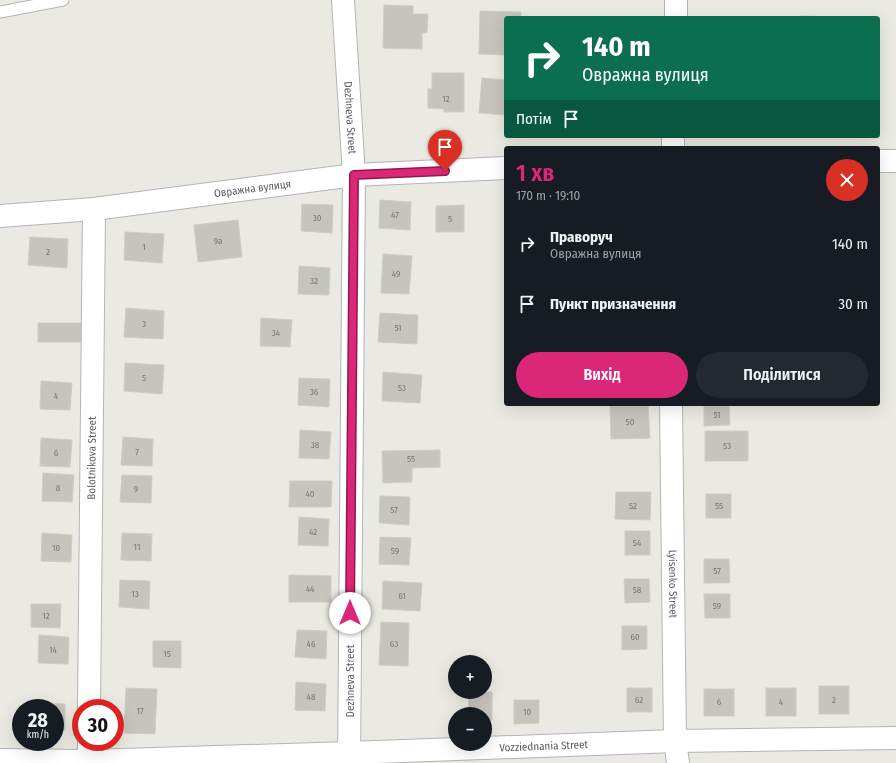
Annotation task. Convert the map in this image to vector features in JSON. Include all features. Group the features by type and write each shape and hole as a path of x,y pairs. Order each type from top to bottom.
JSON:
{"street":[{"name":"Dezhneva Street","path":"343,0 354,175 349,758"},
{"path":"676,0 676,16"},
{"path":"880,161 896,161"},
{"name":"Овражна вулиця","path":"0,216 94,209 354,175 504,168"},
{"name":"Bolotnikova Street","path":"89,699 94,209"},
{"name":"Lyisenko Street","path":"671,406 675,741 678,763"},
{"name":"Vozziednania Street","path":"0,760 89,755 349,758 675,741 896,738"}],"lane":[{"path":"0,12 63,0"}],"building":[{"path":"384,5 413,6 413,14 428,14 427,33 422,33 422,49 383,48"},
{"path":"480,11 521,12 521,16 504,16 504,55 479,54"},
{"path":"432,73 464,73 464,112 444,112 444,109 428,108 428,89 432,89"},
{"path":"482,78 504,80 504,115 479,113"},
{"path":"380,200 411,202 410,230 379,228"},
{"path":"302,204 333,205 332,233 301,231"},
{"path":"464,205 464,232 436,232 436,206"},
{"path":"238,220 242,257 198,262 194,225"},
{"path":"125,232 164,234 162,263 124,260"},
{"path":"30,237 68,239 67,268 28,265"},
{"path":"383,254 412,256 409,294 381,293"},
{"path":"299,266 330,268 329,295 298,294"},
{"path":"126,308 164,311 163,339 124,337"},
{"path":"380,313 418,315 417,344 378,342"},
{"path":"261,318 292,320 290,347 260,346"},
{"path":"38,323 81,323 81,342 38,342"},
{"path":"125,363 164,365 162,394 124,391"},
{"path":"383,372 422,375 420,403 382,401"},
{"path":"299,378 330,379 329,407 298,405"},
{"path":"41,381 72,383 70,410 40,409"},
{"path":"610,406 648,406 650,438 611,439"},
{"path":"704,406 729,406 730,425 704,426"},
{"path":"300,430 331,432 329,459 299,458"},
{"path":"705,431 748,431 748,461 705,461"},
{"path":"123,437 153,439 152,466 121,465"},
{"path":"41,438 72,440 70,467 40,466"},
{"path":"440,450 440,467 412,468 412,482 383,483 382,451"},
{"path":"43,473 74,475 72,502 42,501"},
{"path":"122,475 152,476 151,503 120,502"},
{"path":"290,481 332,481 331,507 289,507"},
{"path":"616,492 651,492 650,520 615,519"},
{"path":"706,494 731,494 731,518 706,518"},
{"path":"380,496 410,497 409,525 379,523"},
{"path":"299,517 329,519 328,546 298,545"},
{"path":"625,531 650,531 650,555 625,555"},
{"path":"42,533 72,535 71,562 41,561"},
{"path":"122,533 152,534 151,561 121,560"},
{"path":"380,537 411,538 409,565 379,564"},
{"path":"704,559 729,559 730,583 704,583"},
{"path":"289,575 331,576 331,602 289,602"},
{"path":"624,579 649,579 650,602 625,603"},
{"path":"120,580 150,581 149,609 119,607"},
{"path":"383,581 422,583 420,611 382,609"},
{"path":"704,594 730,594 730,618 705,618"},
{"path":"31,604 61,604 60,628 31,627"},
{"path":"381,622 409,623 408,666 379,665"},
{"path":"622,626 647,626 647,649 622,650"},
{"path":"297,630 327,631 326,659 295,657"},
{"path":"39,635 69,637 68,664 38,663"},
{"path":"153,641 181,641 181,668 153,667"},
{"path":"296,682 326,684 325,711 295,710"},
{"path":"819,686 849,686 849,714 819,714"},
{"path":"126,688 157,689 155,734 124,733"},
{"path":"627,688 652,688 652,712 627,712"},
{"path":"766,688 796,688 796,716 766,716"},
{"path":"704,689 734,689 734,716 704,716"},
{"path":"469,699 492,699 492,707 468,707"},
{"path":"514,700 539,700 539,723 514,724"},
{"path":"64,704 65,704 64,730"}],"route":[{"path":"350,613 354,175 445,171"}]}
